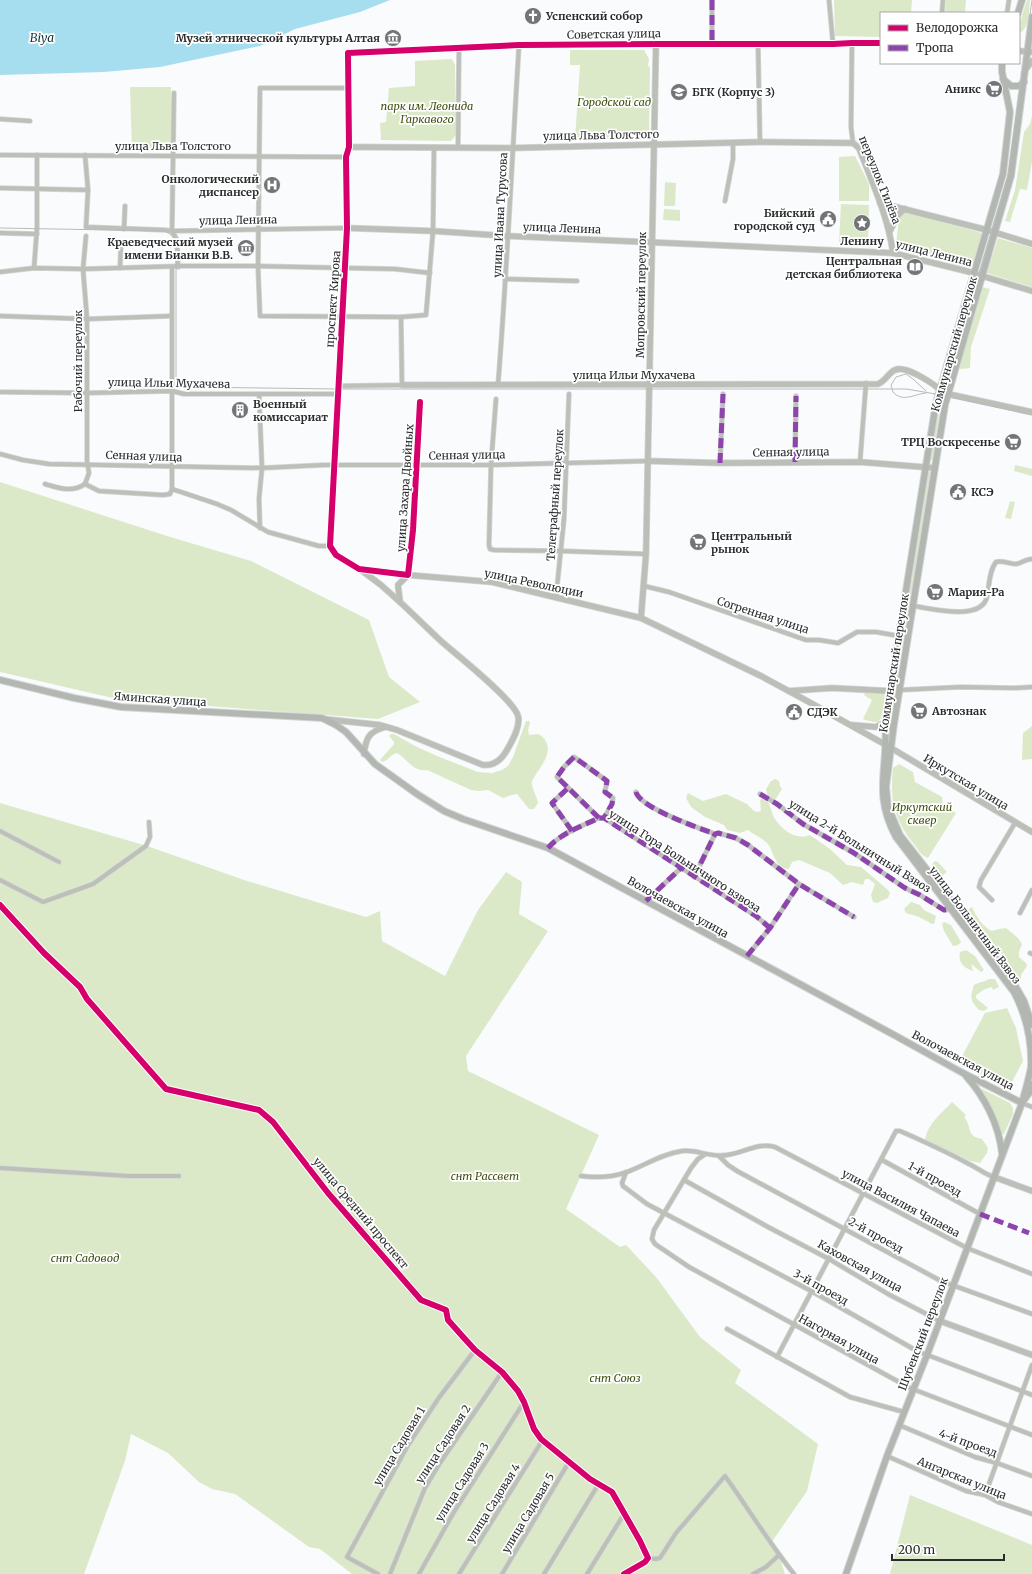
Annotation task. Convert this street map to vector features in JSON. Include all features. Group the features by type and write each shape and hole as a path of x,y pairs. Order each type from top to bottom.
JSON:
{"main road":[{"path":"1018,12 1022,0"},
{"name":"Коммунарский переулок","path":"889,747 900,690 948,394 1011,176 1026,68 1030,52 1032,17"},
{"name":"Коммунарский переулок","path":"889,747 885,722 939,389 1003,174 1010,119 1009,105 1002,78 1002,64"},
{"path":"1002,78 1011,86 1019,86 1024,82"},
{"name":"Яминская улица","path":"0,680 74,698 121,707 322,718"},
{"name":"Волочаевская улица","path":"322,718 346,732 364,754 375,764 411,790 444,811 548,848 1022,1103"},
{"name":"улица Больничный Взвоз","path":"889,747 882,789 884,808 891,828 902,846 1005,978 1014,992 1025,1016 1029,1030 1031,1054 1029,1076 1022,1103"},
{"name":"улица Больничный Взвоз","path":"889,747 887,796 888,807 896,826 913,853 1008,975 1024,1001 1032,1024"},
{"path":"962,1072 976,1089 992,1118 1000,1141 1002,1154"},
{"path":"1022,1103 1030,1092 1032,1084"},
{"name":"Шубенский переулок","path":"846,1574 887,1456 927,1355 1022,1103"}],"street":[{"path":"712,0 712,44"},
{"path":"829,0 833,44"},
{"path":"942,12 943,0"},
{"path":"1007,12 1009,0"},
{"name":"переулок Гилёва","path":"852,42 851,127 853,143 859,148 880,203 890,231 893,253"},
{"name":"Советская улица","path":"348,53 519,45 880,43"},
{"name":"Мопровский переулок","path":"641,618 646,554 656,44"},
{"path":"758,44 760,142"},
{"name":"улица Ивана Турусова","path":"498,385 519,45"},
{"path":"458,148 459,48"},
{"path":"1020,51 1030,52"},
{"name":"проспект Кирова","path":"330,546 336,465 338,386 347,228 346,157 349,147 348,53"},
{"path":"1026,68 1032,61"},
{"path":"348,88 260,88 258,229 260,316 401,317 426,315 433,231 434,147"},
{"path":"174,93 172,231 177,240 178,267"},
{"path":"0,119 30,121"},
{"name":"улица Льва Толстого","path":"349,147 512,148 760,142 853,143"},
{"path":"725,201 733,159 733,143"},
{"name":"улица Льва Толстого","path":"0,155 346,157"},
{"path":"34,268 37,234 37,156"},
{"path":"0,188 88,190 85,156"},
{"name":"улица Ленина","path":"88,190 86,228 172,231 347,228 893,253 974,273 1032,291"},
{"path":"880,203 996,232 1032,244"},
{"path":"124,229 125,206"},
{"path":"890,231 898,216 905,209"},
{"path":"0,233 37,234"},
{"name":"Рабочий переулок","path":"85,484 89,473 87,464 87,319 83,269 86,236"},
{"path":"120,268 121,243"},
{"path":"45,484 70,490 76,489 85,484 99,491 150,495 171,494 172,267"},
{"path":"0,272 34,268 83,269 258,267 395,270 430,273"},
{"path":"505,279 577,281"},
{"path":"0,316 87,319 171,316"},
{"path":"338,386 402,385 401,317"},
{"name":"улица Ильи Мухачева","path":"402,385 881,383 894,370 900,368 912,372 939,389"},
{"path":"860,462 866,383"},
{"name":"улица Ильи Мухачева","path":"0,392 88,393 172,391 184,394 338,394"},
{"path":"260,394 262,468 259,499 260,528"},
{"name":"Телеграфный переулок","path":"556,597 561,551 570,394"},
{"path":"720,463 723,394"},
{"path":"948,394 1032,412"},
{"path":"795,462 796,396"},
{"path":"496,399 491,465 490,549 646,554"},
{"name":"улица Захара Двойных","path":"408,575 414,530 420,402"},
{"name":"Сенная улица","path":"0,454 23,460 49,464 172,467 262,468 336,465 417,466 648,461 720,463 860,462 935,468"},
{"path":"172,489 231,510 268,532 313,544 330,546"},
{"name":"улица Революции","path":"330,546 336,555 359,569 408,575 492,582 641,618 761,676 889,747"},
{"path":"913,606 965,612 976,609 986,600 993,567 996,562 1001,561 1016,564 1032,559"},
{"path":"322,718 387,727 477,764 488,766 498,761 506,752 517,728 519,718 515,709 505,698 381,585 359,569"},
{"path":"400,602 398,585 408,575"},
{"name":"Согренная улица","path":"644,586 669,592 806,640 819,640 838,644 853,634 865,632 899,636"},
{"path":"900,690 961,687 1032,687"},
{"path":"789,691 832,688 890,691"},
{"path":"850,725 876,728 885,722 888,728 891,728 894,724"},
{"path":"364,754 365,744 371,733 387,727"},
{"name":"Иркутская улица","path":"889,747 1032,832"},
{"path":"574,757 607,782 605,792 613,798 612,804 602,818 567,789 557,777 574,757"},
{"path":"567,789 552,804 572,831"},
{"path":"636,792 640,799 658,810 691,826 715,834 718,833 736,838 748,845 799,884 854,917"},
{"name":"улица 2-й Больничный Взвоз","path":"760,794 777,804 803,824 854,853 905,888 920,895 944,910 951,909"},
{"name":"улица Гора Больничного взвоза","path":"548,848 557,839 602,818 756,916 770,928"},
{"path":"0,880 43,902 93,884 146,846 150,837 149,822"},
{"path":"992,900 980,887 981,880 1015,823"},
{"path":"0,832 59,862"},
{"path":"694,877 715,834"},
{"path":"646,901 681,868"},
{"path":"747,956 770,928 799,884"},
{"path":"1020,913 1032,890"},
{"name":"улица Средний проспект","path":"0,905 44,953 80,987 87,999 166,1089 259,1110 273,1122 328,1192 421,1300 446,1310 448,1320 475,1350 502,1372 518,1391 524,1402 534,1429 542,1441 598,1485 612,1492 648,1558"},
{"name":"Волочаевская улица","path":"1022,1103 1032,1107"},
{"path":"777,1357 898,1130 970,1164 987,1175 1032,1192"},
{"name":"улица Василия Чапаева","path":"719,1156 732,1155 763,1146 775,1147 967,1248 1032,1274"},
{"path":"581,1176 602,1177 626,1172 657,1158 688,1150 704,1155 719,1156"},
{"path":"664,1213 694,1164 704,1155"},
{"name":"2-й проезд","path":"719,1156 728,1166 941,1281 1032,1314"},
{"name":"1-й проезд","path":"882,1160 980,1214"},
{"path":"0,1168 129,1176 179,1176"},
{"name":"3-й проезд","path":"626,1172 622,1183 624,1188 640,1200 813,1292 895,1339 927,1355 1032,1395"},
{"name":"Каховская улица","path":"684,1180 888,1294 940,1320 1032,1354"},
{"name":"Нагорная улица","path":"664,1213 654,1230 652,1236 653,1241 676,1259 913,1389 1032,1435"},
{"path":"727,1329 850,1397 904,1412"},
{"name":"улица Садовая 1","path":"378,1574 347,1557 407,1447 438,1399 475,1350"},
{"path":"985,1496 1032,1365"},
{"name":"улица Садовая 2","path":"390,1574 425,1488 440,1463 502,1372"},
{"name":"улица Садовая 3","path":"419,1574 454,1512 524,1402"},
{"name":"4-й проезд","path":"899,1426 975,1456 1032,1476"},
{"name":"улица Садовая 4","path":"459,1574 542,1441"},
{"name":"Ангарская улица","path":"887,1456 966,1491 985,1496 1032,1514"},
{"name":"улица Садовая 5","path":"502,1574 569,1462"},
{"path":"624,1574 648,1558 660,1558 676,1533 725,1476 779,1555 794,1574"},
{"path":"544,1574 598,1485"},
{"path":"587,1574 624,1514"},
{"path":"753,1574 766,1567 779,1555"}],"green space":[{"path":"834,0 912,0 911,12 880,12 880,37 835,36"},
{"path":"946,0 966,0 965,12 945,12"},
{"path":"1027,0 1030,0 1028,22 1024,30 1021,32 1020,22"},
{"name":"Городской сад","path":"570,50 644,50 649,59 648,66 650,67 649,137 575,139 580,65 570,65"},
{"name":"парк им. Леонида Гаркавого","path":"452,59 455,65 456,135 451,141 381,140 380,123 386,122 389,88 415,86 415,61"},
{"path":"130,87 171,87 171,151 132,151"},
{"path":"1032,116 1032,162 1027,190 1020,189 1010,222 1005,221 1015,190 1024,132 1030,124"},
{"path":"855,156 869,184 869,201 839,201 839,157"},
{"path":"665,182 676,183 675,206 664,206"},
{"path":"841,204 869,205 868,244 839,243"},
{"path":"664,209 680,210 680,221 663,220"},
{"path":"905,212 982,233 971,269 900,249 896,244 899,218 901,214"},
{"path":"998,238 1032,248 1032,287 987,273"},
{"path":"982,287 990,289 971,347 970,368 960,369 961,359"},
{"path":"936,415 939,415 933,460 929,460"},
{"path":"1015,465 1032,469 1032,476 1014,471"},
{"path":"927,471 931,472 892,718 889,717"},
{"path":"0,482 167,536 251,561 369,620 389,677 420,702 378,719 117,699 0,672"},
{"path":"1010,501 1015,502 1011,519 1005,518"},
{"path":"865,692 885,692 882,715 879,721 873,722 863,719 872,700 864,695"},
{"path":"526,721 529,721 530,723 528,730 529,735 538,734 545,739 548,751 544,762 532,782 532,787 538,803 534,809 529,809 517,794 503,798 488,790 471,790 427,770 414,767 397,753 382,762 380,760 394,744 389,736 394,734 437,756 478,772 492,773 502,770 508,766 513,757"},
{"path":"1032,726 1032,759 1022,760 1023,733"},
{"name":"Иркутский сквер","path":"899,764 913,772 915,782 942,797 943,805 956,813 928,858 923,856 906,834 894,808 892,790 893,768"},
{"path":"775,779 779,781 782,789 775,800 768,797 766,789 771,781"},
{"path":"688,793 703,801 726,794 747,804 754,811 758,812 761,811 760,800 762,798 768,802 773,816 782,827 790,833 800,837 810,835 830,849 847,865 861,867 888,890 890,893 888,898 877,903 873,902 871,895 875,884 869,879 865,879 863,885 852,882 843,885 830,873 799,860 792,862 789,869 784,868 775,859 765,841 748,830 740,833 727,830 724,825 705,817 691,807 686,798"},
{"path":"0,803 147,846 247,881 366,917 380,911 382,941 445,976 478,910 506,872 522,882 519,914 548,931 466,1056 468,1071 599,1135 566,1209 620,1247 626,1245 656,1277 700,1337 741,1370 735,1383 818,1444 807,1491 771,1543 779,1555 785,1574 352,1574 320,1549 309,1547 235,1494 212,1489 199,1482 168,1453 131,1434 125,1461 84,1574 0,1574"},
{"path":"935,861 938,862 947,872 943,875 944,882 932,864"},
{"path":"911,902 920,905 924,910 936,916 934,924 906,913 904,909"},
{"path":"972,907 980,921 986,927 992,931 1006,928 1018,938 1022,944 1019,957 1026,963 1027,966 1021,975 1021,981 1018,981 976,923 968,910"},
{"path":"944,922 951,925 961,942 958,945 953,946 944,931 942,924"},
{"path":"966,950 975,956 984,970 981,972 971,964 973,971 966,968 962,964 960,952"},
{"path":"989,979 995,979 999,987 993,990 992,987 985,989 976,995 976,998 988,1008 984,1011 979,1010 972,999 974,985"},
{"path":"1007,1008 1016,1028 1023,1061 1010,1086 1001,1087 961,1064 960,1060 985,1013"},
{"path":"982,1089 1010,1103 1013,1108 1013,1114 1004,1134 1000,1134 981,1091"},
{"path":"952,1102 966,1115 964,1117 973,1136 982,1139 988,1148 987,1153 980,1163 970,1161 925,1139 932,1123"},
{"path":"910,1495 1032,1545 1032,1574 890,1574"}],"water":[{"name":"Biya","path":"0,0 390,0 360,12 295,29 260,46 160,67 104,72 0,75"}],"tram line":[{"path":"934,394 941,391 946,385 1008,175 1032,0"},
{"path":"0,228 164,231 169,233 174,239 176,246 176,377 179,383 186,387 338,389 906,389 1032,415"},
{"path":"926,391 906,374 896,377 891,385 893,392 901,397 909,397 926,393"}],"marked path":[{"path":"712,0 712,44"},
{"path":"720,463 723,394"},
{"path":"795,462 796,396"},
{"path":"599,818 557,777 574,757 607,781 605,792 613,798 612,804 604,818"},
{"path":"567,789 552,803 572,831"},
{"path":"636,792 640,798 659,811 715,834"},
{"path":"760,794 777,804 803,824 854,853 905,888 920,895 944,910 951,909"},
{"path":"548,848 559,838 572,830 599,818 604,818 756,916 770,928"},
{"path":"694,877 715,834 718,833 736,838 748,845 799,884 854,917"},
{"path":"646,901 681,868"},
{"path":"747,956 770,928 799,884"},
{"path":"980,1214 1029,1233"}],"cycle path":[{"path":"420,402 413,530 408,575 359,569 336,555 330,546 347,228 346,157 349,147 348,53 519,45 880,43"},
{"path":"0,905 44,953 80,987 87,999 166,1089 259,1110 273,1122 328,1193 421,1300 446,1310 448,1320 464,1338 475,1350 502,1372 518,1391 524,1402 534,1429 541,1439 590,1479 612,1492 648,1558 645,1562 624,1574"}],"place":[{"name":"Успенский собор","path":"533,16"},
{"name":"Музей этнической культуры Алтая","path":"393,38"},
{"name":"Аникс","path":"994,89"},
{"name":"БГК (Корпус 3)","path":"679,92"},
{"name":"Онкологический диспансер","path":"272,185"},
{"name":"Бийский городской суд","path":"828,219"},
{"name":"Ленину","path":"862,223"},
{"name":"Краеведческий музей имени Бианки В.В.","path":"246,248"},
{"name":"Центральная детская библиотека","path":"915,267"},
{"name":"Военный комиссариат","path":"240,410"},
{"name":"ТРЦ Воскресенье","path":"1013,442"},
{"name":"КСЭ","path":"958,492"},
{"name":"Центральный рынок","path":"698,542"},
{"name":"Мария-Ра","path":"935,592"},
{"name":"Автознак","path":"919,711"},
{"name":"СДЭК","path":"794,712"}],"park label":[{"name":"снт Рассвет","path":"485,1176"},
{"name":"снт Садовод","path":"85,1258"},
{"name":"снт Союз","path":"615,1378"}]}
